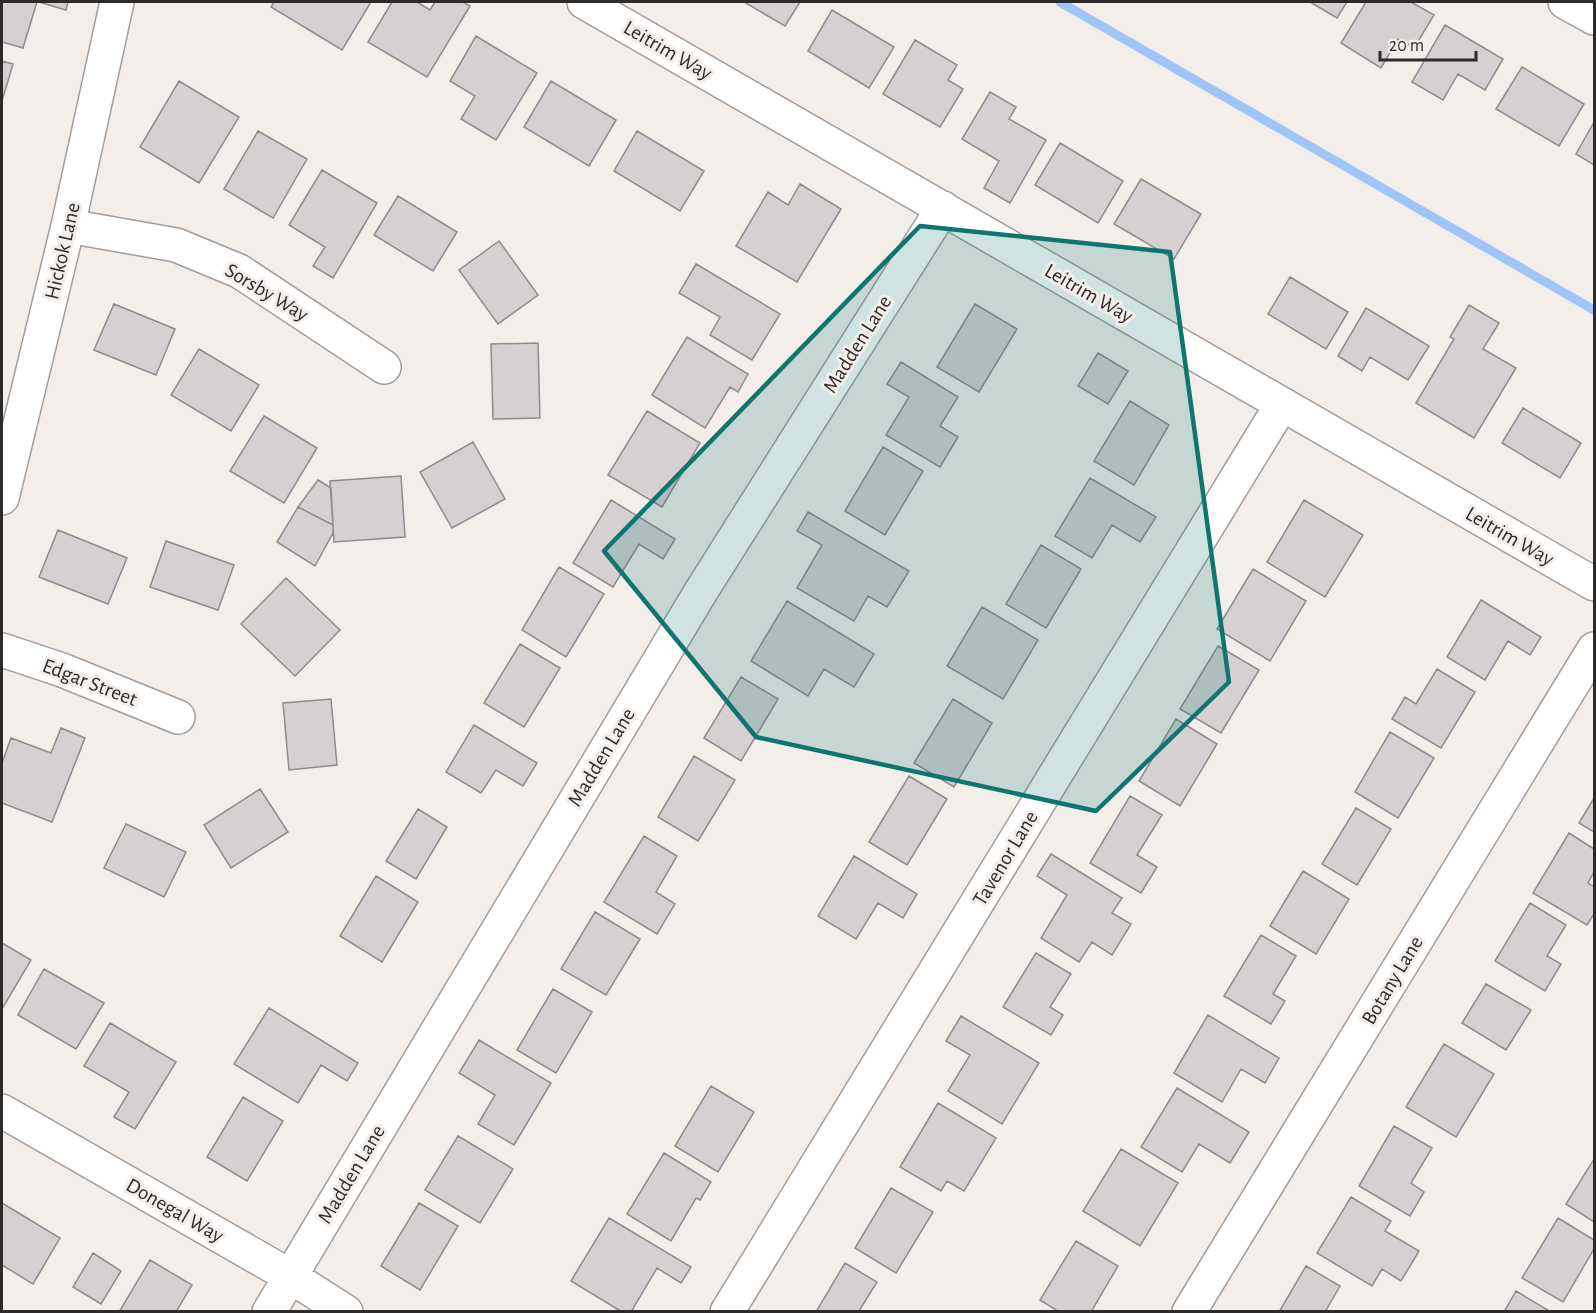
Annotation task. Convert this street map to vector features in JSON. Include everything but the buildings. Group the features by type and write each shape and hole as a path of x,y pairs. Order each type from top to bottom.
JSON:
{"street":[{"name":"Hickok Lane","path":"2,498 68,226 117,2"},
{"name":"Leitrim Way","path":"584,2 1594,584"},
{"path":"1565,2 1594,18"},
{"name":"Madden Lane","path":"269,1311 700,593 942,208"},
{"name":"Sorsby Way","path":"68,226 176,245 239,271 384,366"},
{"name":"Tavenor Lane","path":"727,1311 1282,404"},
{"name":"Botany Lane","path":"1189,1311 1594,649"},
{"name":"Edgar Street","path":"2,650 62,670 178,717"},
{"name":"Donegal Way","path":"2,1111 290,1276 346,1311"}],"highlighted area":[{"path":"920,226 1170,252 1229,682 1096,811 756,737 604,551"}],"waterway":[{"path":"1060,2 1594,310"}]}
